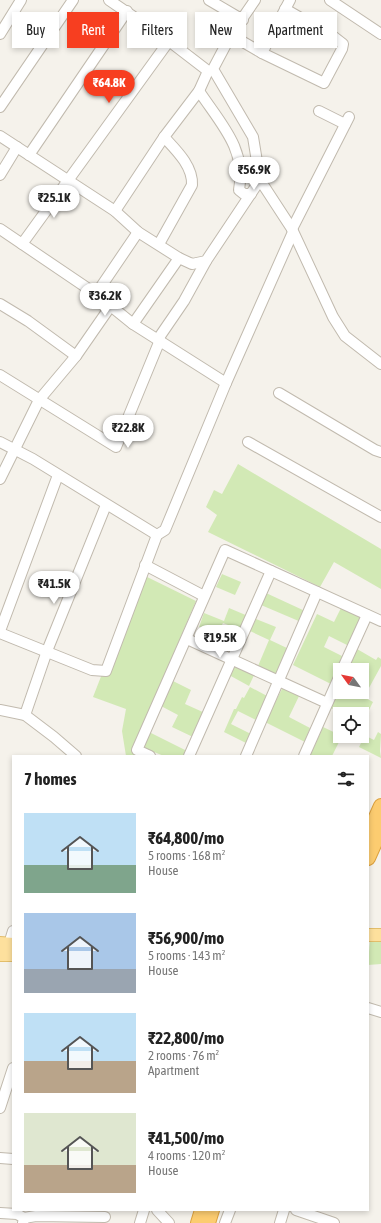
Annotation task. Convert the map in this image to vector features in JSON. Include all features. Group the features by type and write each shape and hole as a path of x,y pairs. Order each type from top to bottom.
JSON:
{"highway":[{"path":"369,833 381,806"},
{"path":"369,856 381,829"},
{"path":"198,1223 202,1211"},
{"path":"208,1223 213,1211"}],"main road":[{"path":"369,935 381,935"},
{"path":"0,955 12,955"}],"street":[{"path":"0,34 21,0"},
{"path":"0,107 72,0"},
{"path":"29,155 127,11 109,0"},
{"path":"209,0 229,12"},
{"path":"246,15 255,0"},
{"path":"333,1 381,34"},
{"path":"246,44 262,53 320,83 324,83 327,80 343,44 288,5 262,53"},
{"path":"22,244 164,48"},
{"path":"115,211 164,137 199,91 208,71 178,48"},
{"path":"224,48 213,69 252,137 260,180 293,230 333,318 345,336 381,364"},
{"path":"199,91 236,149 240,161 242,177 240,190 244,194 251,194"},
{"path":"58,475 0,632 92,670 106,671 157,535 165,530 226,383 293,230 347,120 319,111"},
{"path":"0,136 115,211 138,232 179,258 192,264 206,261"},
{"path":"159,244 192,185 192,178 186,164 164,137"},
{"path":"0,175 17,147"},
{"path":"0,375 116,447 159,339 184,301 206,261 260,180"},
{"path":"0,229 96,294 110,307 133,324 159,339 226,383"},
{"path":"96,294 138,232"},
{"path":"133,324 179,258"},
{"path":"0,304 28,321 76,356"},
{"path":"0,479 39,400 76,356 110,307"},
{"path":"279,394 375,450 381,452"},
{"path":"0,442 157,535"},
{"path":"248,442 381,517"},
{"path":"25,715 47,651 106,505"},
{"path":"148,755 137,750 188,638 204,596 225,550 381,621"},
{"path":"145,565 204,596"},
{"path":"189,755 271,571"},
{"path":"246,755 317,592"},
{"path":"345,663 367,615"},
{"path":"188,638 327,703"},
{"path":"304,755 333,690"},
{"path":"0,710 25,715 75,755"},
{"path":"7,944 12,933"},
{"path":"369,1008 381,1012"},
{"path":"0,1108 12,1071"},
{"path":"0,1158 12,1159"},
{"path":"140,1223 144,1211"},
{"path":"158,1211 169,1223"},
{"path":"216,1211 228,1216"},
{"path":"280,1223 284,1211"},
{"path":"298,1211 310,1219 334,1223"},
{"path":"0,1213 17,1214 23,1221 36,1216 105,1217"}],"green space":[{"path":"238,464 381,549 381,589 334,562 320,587 208,532 217,515 206,507 214,490 222,494"},
{"path":"141,574 196,601 133,749 137,755 126,755 122,731 126,709 93,697"},
{"path":"222,574 241,582 235,595 216,587"},
{"path":"266,593 305,611 301,622 261,605"},
{"path":"342,606 363,616 349,646 329,636 324,647 344,657 341,663 333,663 333,680 331,684 293,665 317,614 334,622"},
{"path":"229,608 248,616 241,630 223,623 217,635 199,627 204,613 224,621"},
{"path":"256,619 276,627 270,640 289,649 278,673 275,674 258,666 269,640 250,631"},
{"path":"357,649 376,660 378,657 381,659 381,666 369,688 369,663 351,663"},
{"path":"239,666 255,673 249,686 229,675 233,668"},
{"path":"173,681 191,690 185,704 205,713 193,737 172,727 178,715 161,706"},
{"path":"250,687 269,697 258,721 238,711 231,724 251,734 246,743 224,732 234,709 236,709 242,697 244,698"},
{"path":"283,687 300,694 289,717 310,728 305,742 265,722"},
{"path":"335,699 368,699 373,702 369,710 369,707 331,708"},
{"path":"323,727 333,732 333,743 338,743 332,755 310,755"},
{"path":"149,732 189,752 188,755 162,755 144,748"},
{"path":"378,732 381,734 381,758 359,747 361,743 369,743 369,738 374,740"},
{"path":"370,939 381,941 381,964 369,965"}]}
